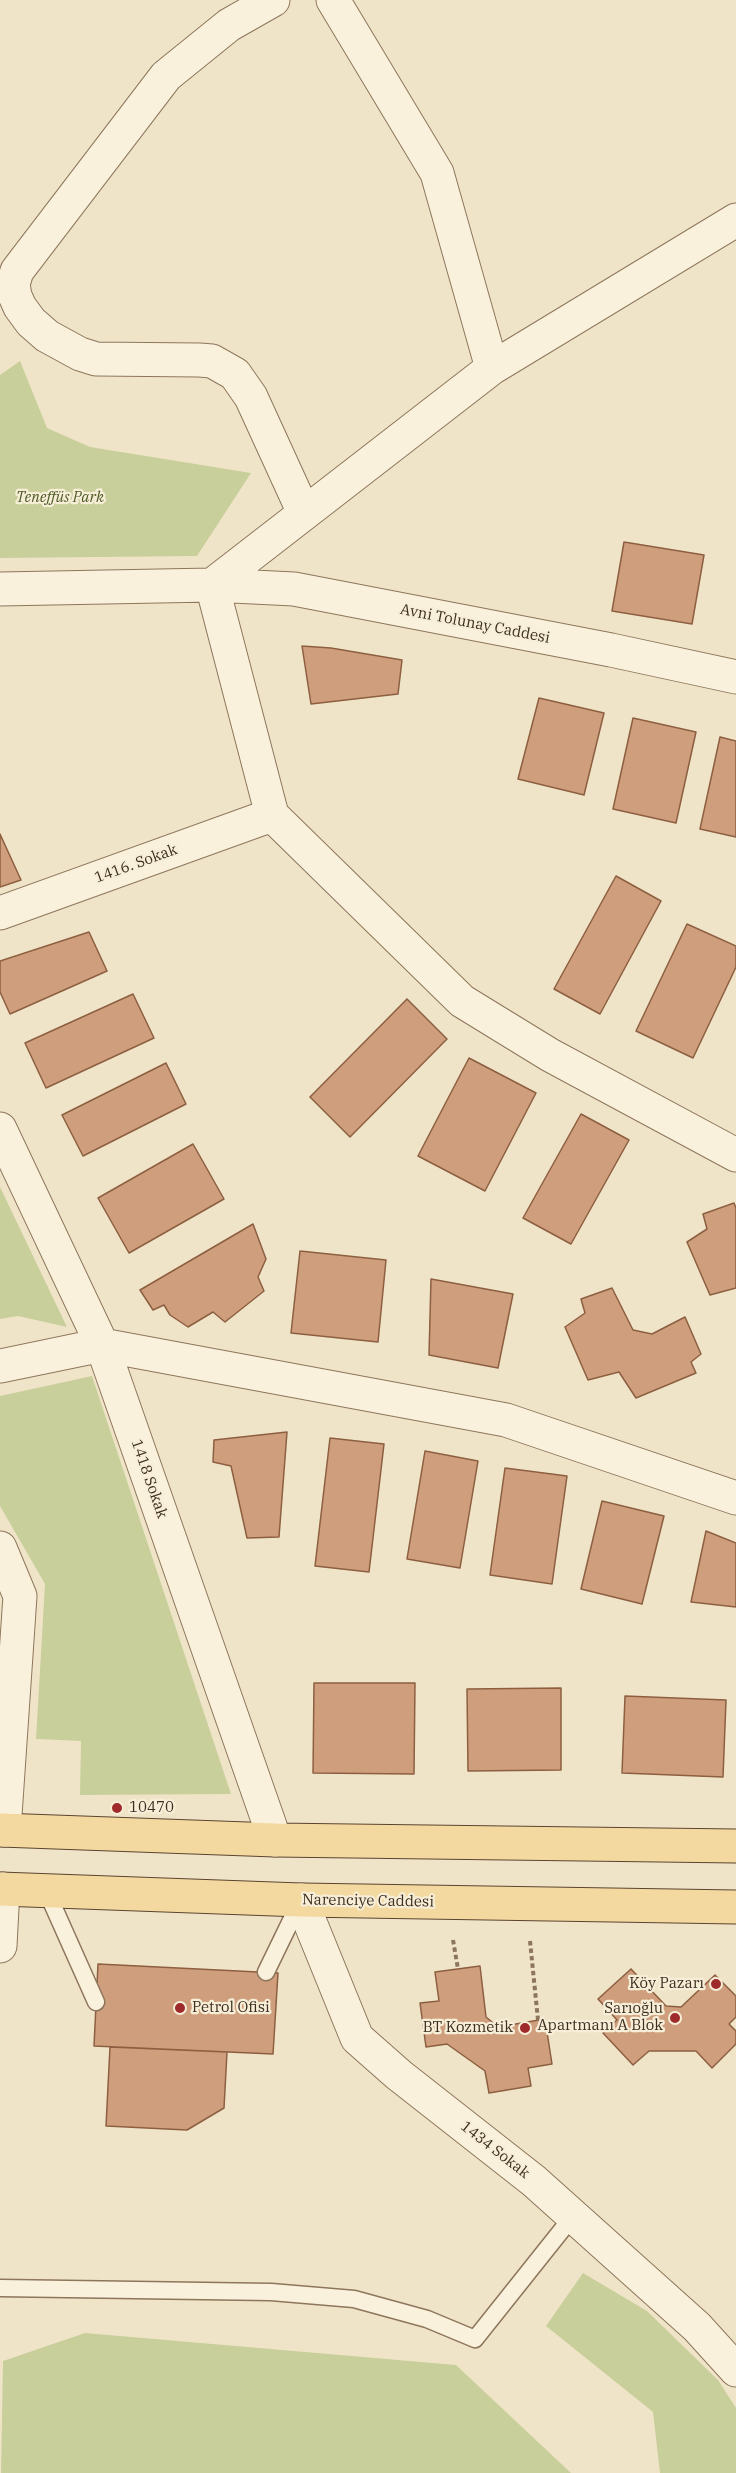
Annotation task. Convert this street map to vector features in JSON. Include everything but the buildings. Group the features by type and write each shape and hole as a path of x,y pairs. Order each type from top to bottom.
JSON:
{"main road":[{"path":"2,1830 275,1840 736,1846"},
{"name":"Narenciye Caddesi","path":"1,1889 301,1900 736,1907"}],"street":[{"path":"273,0 229,25 166,76 17,271 14,284 15,296 31,322 47,336 80,354 96,359 212,361 235,375 250,397 304,513"},
{"path":"333,0 437,173 492,368"},
{"path":"736,220 492,368 212,585 272,815 462,1001 550,1055 736,1155"},
{"name":"Avni Tolunay Caddesi","path":"0,589 212,585 294,589 611,650 736,677"},
{"name":"1416. Sokak","path":"0,913 272,815"},
{"name":"1418 Sokak","path":"0,1129 102,1345 275,1840"},
{"path":"0,1366 102,1345 506,1420 736,1498"},
{"path":"0,1548 20,1596 2,1830"},
{"path":"0,1946 1,1889"},
{"name":"1434 Sokak","path":"301,1900 357,2038 534,2181 697,2326 736,2370"}],"lane":[{"path":"46,1890 96,2002"},
{"path":"266,1972 301,1900"},
{"path":"0,2288 271,2292 354,2299 427,2319 475,2339 573,2216"}],"path":[{"path":"453,1940 458,1970"},
{"path":"530,1941 538,2020"}],"green space":[{"name":"Teneffüs Park","path":"20,361 47,428 90,447 251,473 197,556 0,558 0,375"},
{"path":"0,1187 67,1327 18,1316 0,1319"},
{"path":"92,1376 231,1794 80,1795 81,1741 36,1739 45,1584 0,1506 0,1396"},
{"path":"583,2273 647,2311 718,2380 736,2408 736,2473 660,2473 653,2412 546,2326"},
{"path":"85,2333 456,2365 571,2473 1,2473 3,2361"}],"place":[{"name":"10470","path":"117,1808"},
{"name":"Köy Pazarı","path":"716,1984"},
{"name":"Petrol Ofisi","path":"180,2008"},
{"name":"Sarıoğlu Apartmanı A Blok","path":"675,2018"},
{"name":"BT Kozmetik","path":"525,2028"}]}
